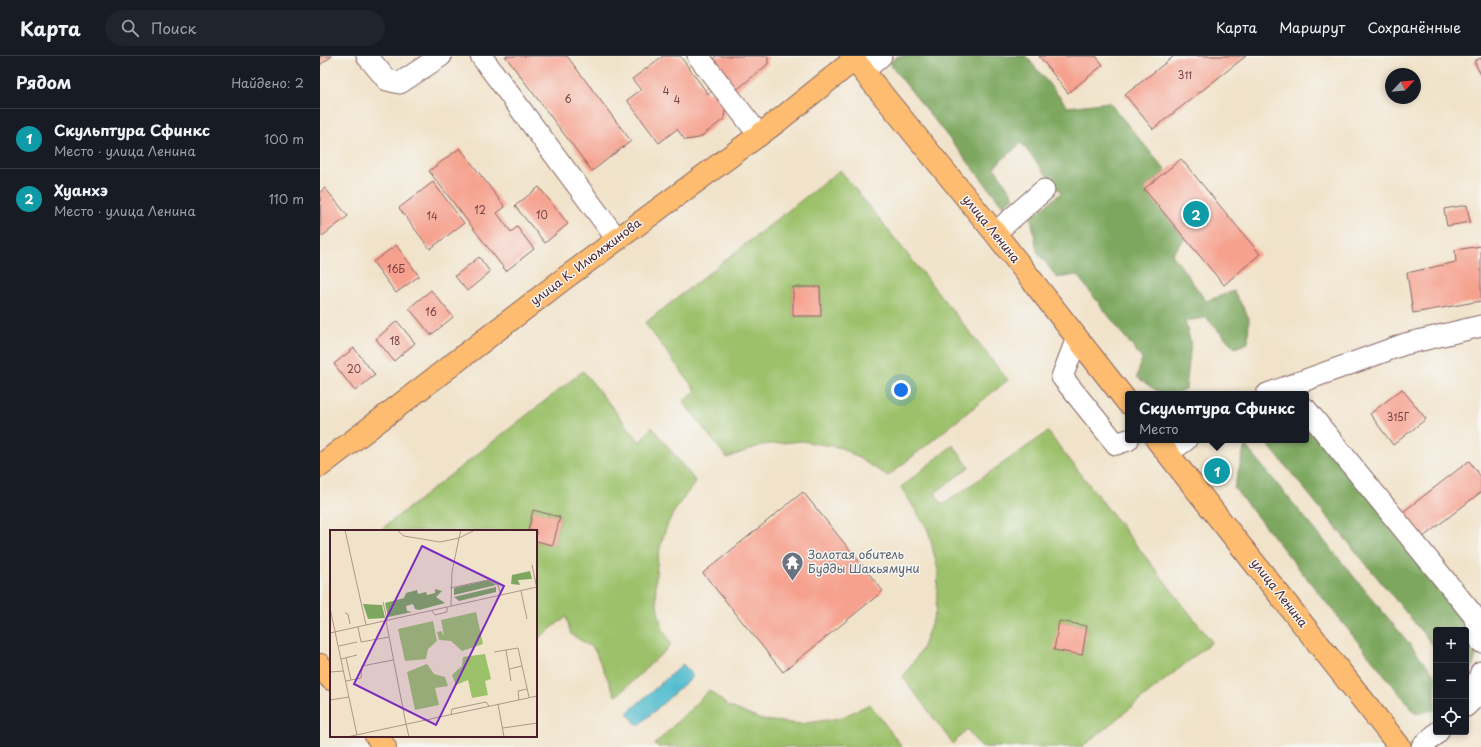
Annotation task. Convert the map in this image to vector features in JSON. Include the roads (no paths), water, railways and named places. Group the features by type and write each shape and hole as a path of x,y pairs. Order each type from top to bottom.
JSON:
{"main road":[{"name":"улица К. Илюмжинова","path":"320,466 617,238 856,62"},
{"name":"улица Ленина","path":"856,62 917,139 995,233 1125,399"},
{"name":"улица Ленина","path":"1163,446 1400,747"},
{"path":"320,665 330,678"},
{"path":"377,737 385,747"}],"street":[{"path":"368,56 387,80 400,83 441,56"},
{"path":"481,56 617,238"},
{"path":"698,56 758,135"},
{"path":"856,62 881,56"},
{"path":"995,233 1044,190"},
{"path":"1291,390 1405,344 1481,326"},
{"path":"1077,338 1062,377 1116,444 1125,441"},
{"path":"1309,413 1474,616 1481,642"},
{"path":"1163,446 1174,443"},
{"path":"1469,703 1472,700 1481,672"},
{"path":"1422,747 1435,735"}],"water":[{"path":"683,664 693,676 638,726 627,713"}],"place":[{"name":"Хуанхэ","path":"1196,214"},
{"name":"Скульптура Сфинкс","path":"1217,471"},
{"name":"Золотая обитель Будды Шакьямуни","path":"793,582"}]}
